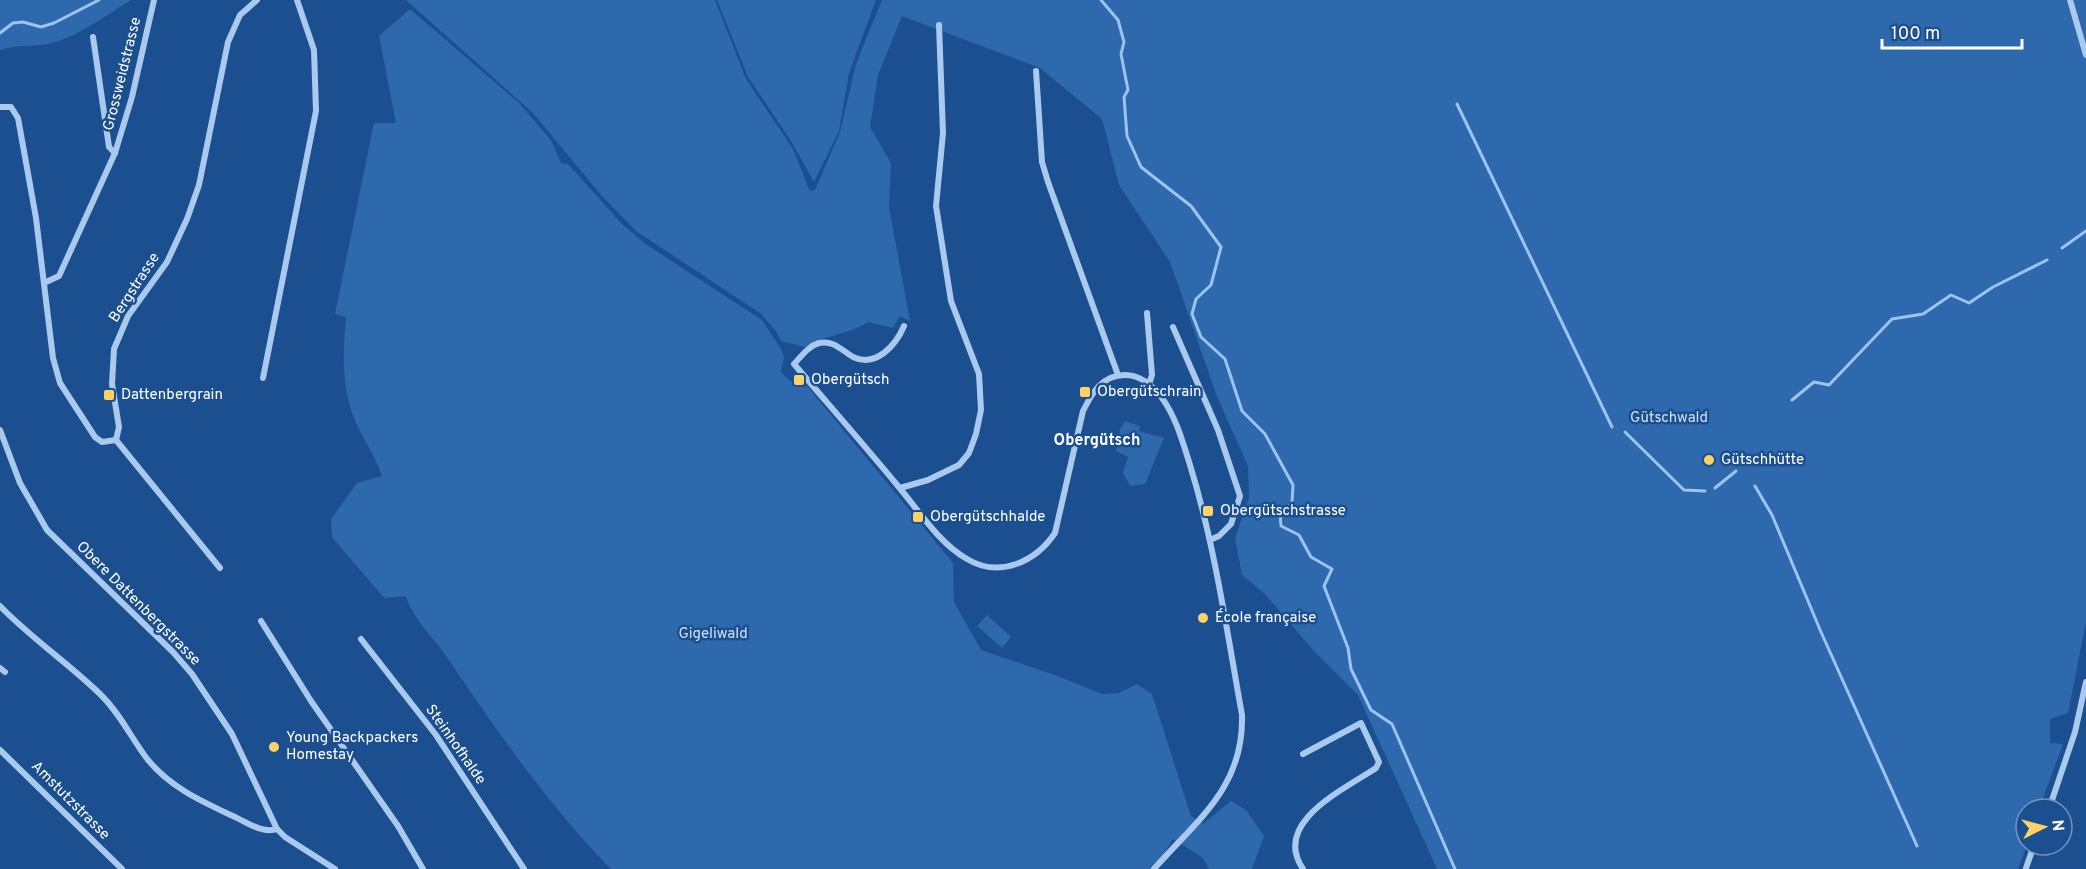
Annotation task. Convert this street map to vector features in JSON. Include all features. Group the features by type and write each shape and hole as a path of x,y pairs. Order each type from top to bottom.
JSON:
{"street":[{"name":"Grossweidstrasse","path":"44,283 59,276 115,153 132,97 154,0"},
{"name":"Bergstrasse","path":"116,440 119,427 112,384 114,350 128,316 167,262 187,219 199,185 228,42 240,15 257,0"},
{"path":"263,378 316,111 314,50 297,0"},
{"path":"2070,0 2086,55"},
{"path":"900,488 928,480 959,465 969,453 981,410 977,365 951,301 936,206 943,133 939,25"},
{"name":"Grossweidstrasse","path":"93,37 109,147 115,153"},
{"path":"1035,71 1042,162 1047,182 1118,375"},
{"path":"0,107 11,107 18,118 36,218 53,358 60,383 95,437 102,442 116,440 220,568"},
{"path":"1147,313 1152,375 1149,384"},
{"path":"904,326 895,342 875,358 856,358 836,345 820,343 808,349 794,364 929,524 968,560 999,567 1026,561 1046,546 1055,533 1083,411 1090,396 1102,382 1118,375 1134,376 1149,384 1167,406 1180,436 1210,540 1242,715 1241,749 1236,769 1224,790 1154,869"},
{"path":"1173,327 1218,430 1240,496 1231,524 1219,536 1210,540"},
{"name":"Obere Dattenbergstrasse","path":"0,430 20,483 47,530 174,652 192,674 232,734 277,829 285,837 334,869"},
{"path":"0,606 100,694 124,722 148,760 171,783 188,795 257,828 271,831 277,829"},
{"path":"261,621 310,701 398,826 423,869"},
{"name":"Steinhofhalde","path":"361,639 436,735 524,869"},
{"path":"2053,797 2075,732 2086,682"},
{"path":"1303,754 1361,723 1379,762 1377,768 1314,811 1301,823 1295,849 1303,869"},
{"name":"Amstutzstrasse","path":"0,750 122,869"}],"green space":[{"path":"0,0 131,0 63,40 0,50"},
{"name":"Gütschwald","path":"406,0 715,0 746,79 793,149 810,191 815,190 840,132 856,64 882,0 2086,0 2086,622 2068,713 2050,719 2050,743 2063,744 2043,797 2014,797 2014,857 2022,857 2018,869 1437,869 1358,695 1312,649 1265,594 1242,575 1235,538 1249,498 1248,466 1216,394 1170,262 1119,185 1102,119 1040,68 902,16 878,75 870,127 891,163 889,207 910,321 900,316 893,328 868,322 805,347 781,341 776,331 760,313 636,231 601,195 533,113"},
{"path":"717,0 876,0 849,73 839,131 814,182 791,141 748,77"},
{"name":"Gigeliwald","path":"410,9 519,103 551,140 561,163 568,164 622,224 647,245 762,320 784,357 781,372 790,381 807,386 953,563 954,602 981,650 1102,694 1119,693 1137,684 1152,694 1191,816 1203,824 1231,801 1246,810 1264,836 1252,869 1209,869 1203,858 1173,839 1154,869 611,869 543,792 417,618 406,596 384,598 332,537 331,519 357,483 382,476 350,406 344,368 346,317 335,314 374,123 396,123 379,36"},
{"path":"1125,421 1140,426 1139,431 1164,438 1145,484 1130,486 1123,473 1128,457 1116,451 1120,429"},
{"path":"987,615 1011,637 1002,648 977,626"}],"waterway":[{"path":"0,33 13,23 23,22 41,27 54,23 99,0"},
{"path":"1101,0 1118,20 1124,42 1121,54 1128,90 1124,97 1127,136 1141,167 1191,206 1221,247 1211,285 1196,299 1192,314 1201,337 1225,359 1242,411 1265,434 1293,485 1292,503 1280,514 1281,526 1299,535 1311,557 1332,569 1324,586 1348,648 1351,669 1371,710 1392,724 1455,869"},
{"path":"1457,104 1612,427"},
{"path":"2062,248 2086,231"},
{"path":"1792,400 1814,382 1829,385 1892,319 1923,314 1951,295 1969,303 1993,287 2047,260"},
{"path":"1625,432 1684,490 1705,491"},
{"path":"1715,488 1736,471"},
{"path":"1755,486 1772,515 1821,632 1917,846"}],"place":[{"name":"Obergütsch","path":"799,380"},
{"name":"Obergütschrain","path":"1085,392"},
{"name":"Dattenbergrain","path":"109,395"},
{"name":"Gütschhütte","path":"1709,460"},
{"name":"Obergütschstrasse","path":"1208,511"},
{"name":"Obergütschhalde","path":"918,517"},
{"name":"École française","path":"1203,618"},
{"name":"Young Backpackers Homestay","path":"274,747"}],"district":[{"name":"Obergütsch","path":"1097,441"}]}
